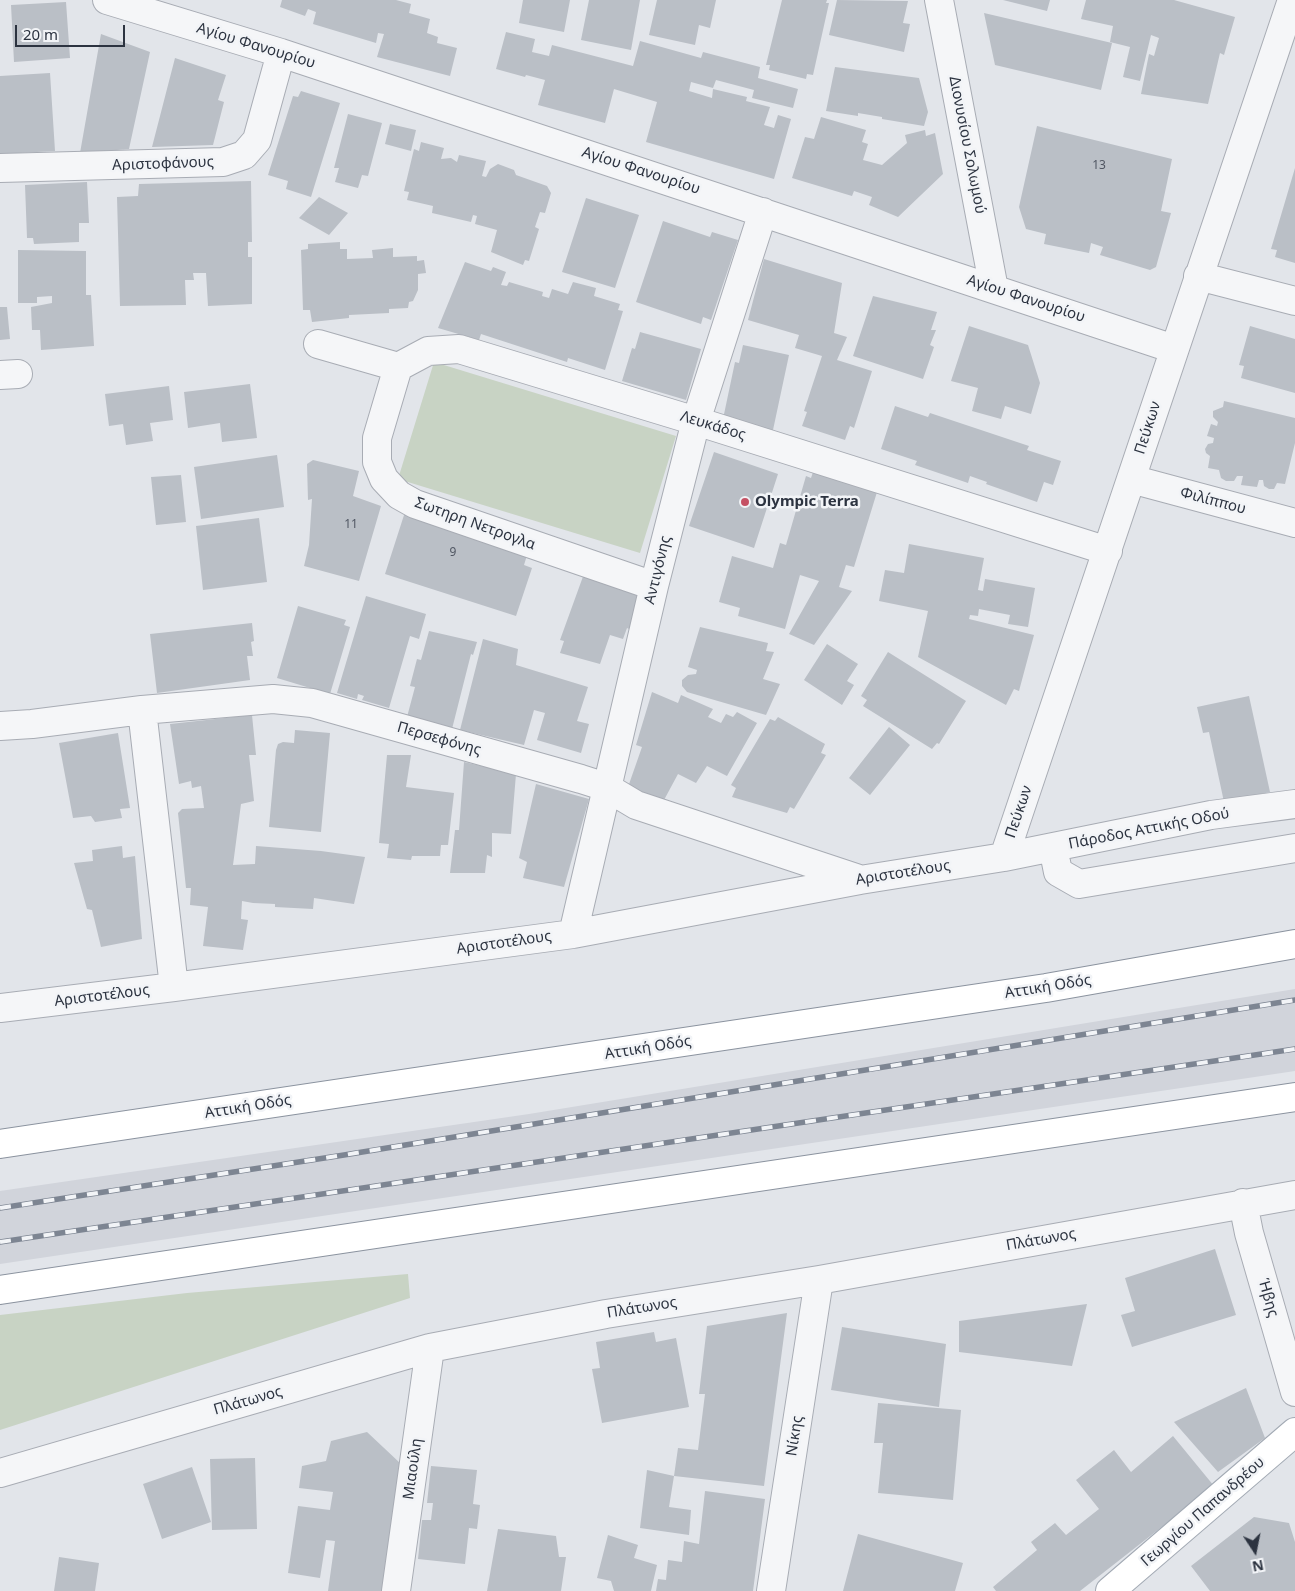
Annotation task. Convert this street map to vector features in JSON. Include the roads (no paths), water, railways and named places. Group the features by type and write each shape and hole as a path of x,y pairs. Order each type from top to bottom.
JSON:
{"main road":[{"name":"Αττική Οδός","path":"0,1144 1046,988 1295,944"},
{"path":"0,1290 1295,1097"},
{"name":"Γεωργίου Παπανδρέου","path":"1110,1591 1295,1432"}],"street":[{"name":"Αγίου Φανουρίου","path":"107,0 281,53 1174,348"},
{"name":"Διονυσίου Σολωμού","path":"939,0 994,289"},
{"name":"Πεύκων","path":"1004,857 1292,0"},
{"name":"Αριστοφάνους","path":"0,168 223,162 244,155 256,140 281,53"},
{"name":"Αντιγόνης","path":"573,934 654,586 696,421 763,212"},
{"path":"1198,276 1295,301"},
{"path":"318,344 398,367"},
{"name":"Λευκάδος","path":"398,367 428,351 459,349 696,421 1108,551"},
{"name":"Σωτηρη Νετρογλα","path":"398,367 377,438 377,462 384,479 399,495 415,504 654,586"},
{"name":"Φιλίππου","path":"1131,479 1295,523"},
{"name":"Περσεφόνης","path":"0,726 32,724 142,710 273,699 312,703 581,778 606,788 636,805 860,880"},
{"path":"142,710 174,987"},
{"name":"Πάροδος Αττικής Οδού","path":"1004,857 1211,815 1295,804"},
{"path":"1053,847 1058,872 1079,884 1295,848"},
{"name":"Αριστοτέλους","path":"0,1008 573,934 860,880 1004,857"},
{"name":"Πλάτωνος","path":"0,1473 430,1348 606,1314 819,1280 1295,1195"},
{"name":"Ήβης","path":"1242,1203 1295,1392"},
{"name":"Νίκης","path":"771,1591 819,1280"},
{"name":"Μιαούλη","path":"396,1591 430,1348"}],"railway":[{"path":"0,1208 344,1155 1295,1000"},
{"path":"0,1242 1295,1049"}],"place":[{"name":"Olympic Terra","path":"745,502"}]}
